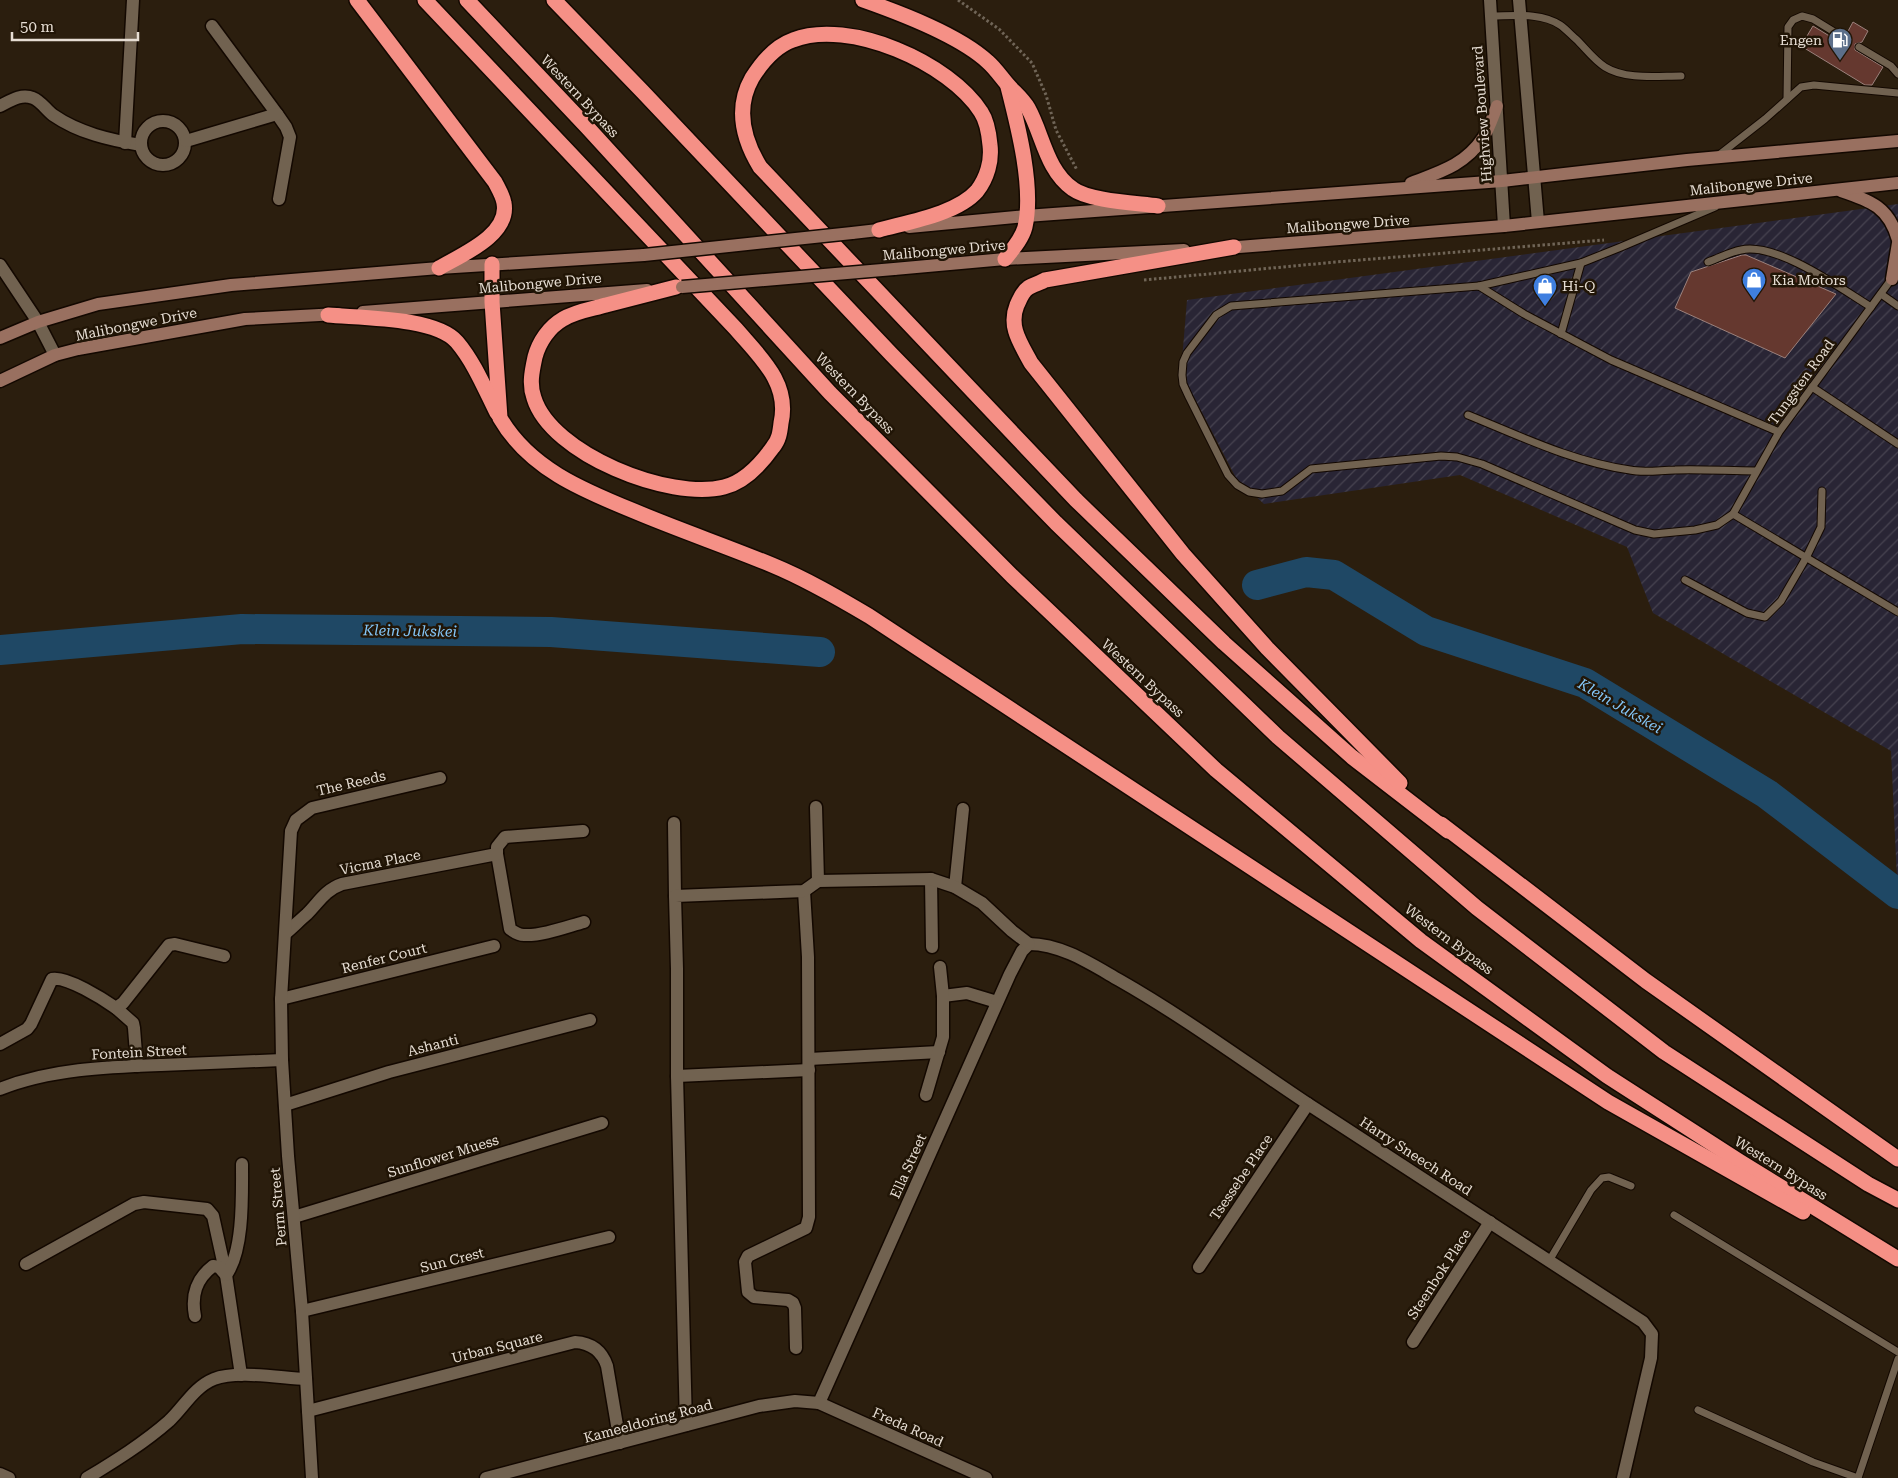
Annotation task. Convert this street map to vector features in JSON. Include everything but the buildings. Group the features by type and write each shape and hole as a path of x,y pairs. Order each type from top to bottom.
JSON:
{"highway":[{"path":"357,0 495,182 504,202 504,215 489,239 439,268"},
{"path":"425,0 736,329 772,372 781,394 783,413 778,441 764,461 747,475 724,487 691,490 666,486 607,465 570,443 548,424 534,399 531,376 537,348 555,325 564,318 582,311 679,287"},
{"name":"Western Bypass","path":"467,0 588,128 830,393 1012,576 1216,770 1422,941 1607,1076 1731,1156 1898,1259"},
{"path":"554,0 642,90 892,355 1056,523 1278,737 1477,908 1664,1052 1868,1184 1898,1200"},
{"path":"863,0 901,14 960,42 988,62 1027,106 1040,132 1049,159 1058,174 1073,190 1103,199 1158,206"},
{"path":"879,230 951,208 966,200 977,191 986,176 991,156 989,133 982,113 947,77 923,62 893,48 862,38 829,35 806,36 782,45 759,67 751,80 744,98 742,117 745,138 760,167 1076,500 1224,643 1352,757 1646,981 1898,1159"},
{"path":"1005,259 1020,240 1025,228 1028,204 1021,140 1006,83"},
{"path":"1234,248 1046,280 1028,288 1020,297 1013,322 1017,336 1032,363 1183,554 1267,648 1448,831"},
{"path":"492,264 492,302 500,418"},
{"path":"328,315 419,323 445,332 456,341 468,358 508,433 521,448 550,471 582,490 772,565 818,586 869,616 1608,1102 1898,1265"}],"main road":[{"path":"1397,188 1445,170 1469,156 1484,137 1497,106"},
{"name":"Malibongwe Drive","path":"0,338 38,322 98,304 231,285 644,254 1026,216 1502,181 1715,158 1898,142"},
{"name":"Malibongwe Drive","path":"0,381 55,355 245,319 328,315 1005,259 1234,248 1504,226 1898,183"},
{"path":"1837,189 1867,200 1884,211 1894,227 1898,242 1895,274"}],"street":[{"path":"125,142 133,0"},
{"name":"Highview Boulevard","path":"1490,0 1504,226"},
{"path":"1520,0 1536,178 1538,222"},
{"path":"212,26 286,126 290,137 279,199"},
{"path":"0,106 18,97 32,98 70,125 92,134 141,145"},
{"path":"186,141 277,114"},
{"path":"161,121 170,121 178,126 183,132 186,141 185,150 181,158 174,164 165,166 156,165 149,161 143,154 141,145 142,136 146,129 153,123 161,121"},
{"path":"0,265 38,322 55,355"},
{"name":"The Reeds","path":"286,933 292,831 296,820 312,808 440,778"},
{"path":"816,807 818,881"},
{"path":"955,887 964,809"},
{"path":"674,823 677,1076 686,1426"},
{"path":"583,831 505,837 497,847 497,854 510,929 522,936 584,922"},
{"name":"Vicma Place","path":"286,933 308,913 323,895 342,884 497,854"},
{"path":"931,879 932,947"},
{"path":"675,896 804,891 818,881 931,879 955,887 982,903 1029,944"},
{"path":"796,1348 795,1308 793,1304 788,1300 750,1295 748,1292 745,1262 748,1256 806,1228 808,1224 808,957 804,891"},
{"name":"Perm Street","path":"286,933 281,999 282,1060 302,1311 312,1478"},
{"path":"116,1008 123,1003 169,945 175,944 224,956"},
{"name":"Ella Street","path":"819,1403 998,1002 1022,950 1029,944"},
{"name":"Harry Sneech Road","path":"1029,944 1043,944 1060,949 1102,970 1170,1010 1308,1104 1643,1322 1652,1334 1651,1358 1623,1478"},
{"name":"Renfer Court","path":"281,999 494,946"},
{"path":"926,1095 943,1038 943,996 940,967"},
{"path":"0,1044 27,1029 33,1020 50,981 55,978 89,991 116,1008 132,1023 137,1066"},
{"path":"943,996 967,993 998,1002"},
{"name":"Ashanti","path":"285,1105 389,1072 590,1020"},
{"path":"677,1076 939,1052"},
{"name":"Fontein Street","path":"0,1089 18,1082 62,1073 137,1066 282,1060"},
{"name":"Tsessebe Place","path":"1199,1267 1308,1104"},
{"name":"Sunflower Muess","path":"294,1217 602,1123"},
{"path":"226,1275 232,1266 239,1231 242,1164"},
{"path":"26,1264 134,1204 144,1202 207,1209 213,1216 226,1275 241,1375"},
{"name":"Steenbok Place","path":"1413,1342 1490,1222"},
{"name":"Sun Crest","path":"302,1311 609,1237"},
{"path":"196,1316 193,1302 196,1287 204,1273 214,1266 219,1267 226,1275"},
{"name":"Urban Square","path":"308,1411 575,1342 584,1343 597,1349 604,1356 620,1443"},
{"path":"87,1478 116,1460 170,1420 199,1388 214,1379 241,1375 306,1379"},
{"name":"Kameeldoring Road","path":"494,1477 759,1406 795,1401 819,1403"},
{"name":"Freda Road","path":"819,1403 986,1478"},
{"path":"0,1474 9,1478"}],"lane":[{"path":"1491,16 1521,15 1546,18 1558,24 1593,58 1605,67 1618,73 1644,76 1681,76"},
{"path":"1787,99 1788,27 1794,20 1802,16 1813,19 1844,38"},
{"path":"1859,47 1890,66 1898,74"},
{"path":"1715,158 1766,119 1801,87 1814,85 1898,93"},
{"path":"1728,201 1580,263 1479,286 1230,306 1216,315 1187,353 1183,362 1182,375 1184,384 1228,474 1237,485 1249,492 1262,494 1282,491 1311,469 1441,456 1457,457 1482,464 1635,530 1654,534 1668,534 1717,525 1733,514 1898,612"},
{"path":"1708,262 1742,249 1769,250 1795,262 1871,307"},
{"path":"1561,334 1580,263"},
{"name":"Tungsten Road","path":"1733,514 1779,432 1895,274"},
{"path":"1479,286 1561,334 1611,360 1779,432"},
{"path":"1880,294 1898,306"},
{"path":"1812,387 1898,444"},
{"path":"1468,415 1583,460 1606,466 1632,471 1756,471"},
{"path":"1684,580 1748,614 1766,616 1781,601 1806,558 1821,527 1822,491"},
{"path":"1549,1261 1592,1190 1602,1178 1609,1177 1630,1186"},
{"path":"1674,1215 1898,1352"},
{"path":"1698,1410 1813,1462 1858,1478 1898,1359"}],"path":[{"path":"958,0 999,29 1032,63 1046,95 1056,130 1078,172"},
{"path":"1142,280 1612,240"}],"shaded area":[{"path":"1898,204 1898,901 1891,751 1653,613 1627,547 1460,475 1264,504 1236,478 1181,372 1187,300"}],"waterway":[{"name":"Klein Jukskei","path":"1257,585 1306,572 1334,575 1426,631 1585,683 1767,794 1898,894"},
{"name":"Klein Jukskei","path":"0,650 242,629 551,632 820,652"}],"place":[{"name":"Engen","path":"1840,61"},
{"name":"Kia Motors","path":"1754,301"},
{"name":"Hi-Q","path":"1545,307"}]}
